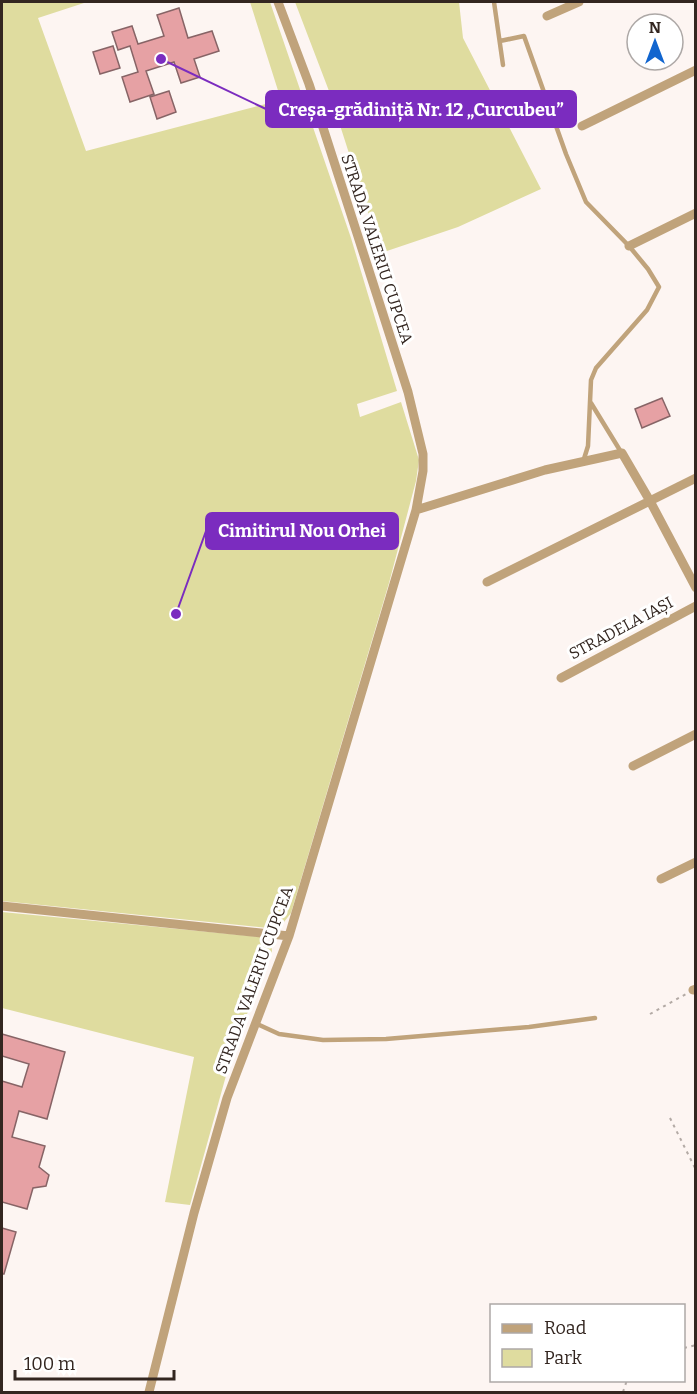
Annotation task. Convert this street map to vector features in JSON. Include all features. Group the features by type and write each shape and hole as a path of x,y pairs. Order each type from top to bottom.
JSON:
{"street":[{"name":"STRADA VALERIU CUPCEA","path":"149,1392 194,1213 227,1098 289,936 416,510 423,471 423,453 408,392 309,84 278,2"},
{"path":"547,16 579,2"},
{"path":"582,126 696,70"},
{"path":"629,246 696,213"},
{"path":"416,510 545,470 622,453 696,588"},
{"path":"487,582 696,478"},
{"name":"STRADELA IAȘI","path":"561,678 696,606"},
{"path":"633,766 696,734"},
{"path":"661,879 696,862"},
{"path":"2,906 289,936"}],"lane":[{"path":"494,2 503,65"},
{"path":"500,41 524,36 566,154 586,202 629,246 648,269 659,288 647,310 596,368 591,381 588,446 583,462"},
{"path":"591,403 622,453"},
{"path":"255,1023 279,1034 323,1040 386,1040 529,1027 595,1018"}],"path":[{"path":"650,1014 694,989"},
{"path":"670,1118 696,1170"}],"green space":[{"path":"2,2 87,2 38,18 86,151 281,100 250,2 270,2 351,238 397,391 357,404 360,417 401,402 419,460 416,481 389,583 291,913 284,922 268,928 2,901"},
{"path":"295,2 459,2 463,38 541,189 458,227 381,253 329,91"},
{"path":"2,912 260,937 271,943 272,951 234,1047 190,1205 165,1202 194,1057 2,1008"}],"building":[{"path":"179,8 188,38 212,31 219,51 194,59 200,77 181,83 174,62 146,71 154,94 130,102 122,77 138,72 130,46 118,50 112,32 132,26 138,44 164,36 157,15"},
{"path":"113,46 120,68 100,74 93,52"},
{"path":"169,91 176,112 157,119 150,97"},
{"path":"662,398 670,416 642,428 635,409"},
{"path":"2,1034 65,1052 47,1119 19,1111 12,1137 45,1146 39,1167 49,1175 46,1186 33,1188 27,1209 2,1202 2,1081 22,1087 29,1064 2,1056"},
{"path":"2,1228 16,1232 4,1274 2,1274"}],"place":[{"name":"Creșa-grădiniță Nr. 12 „Curcubeu”","path":"161,59"},
{"name":"Cimitirul Nou Orhei","path":"176,614"}]}
